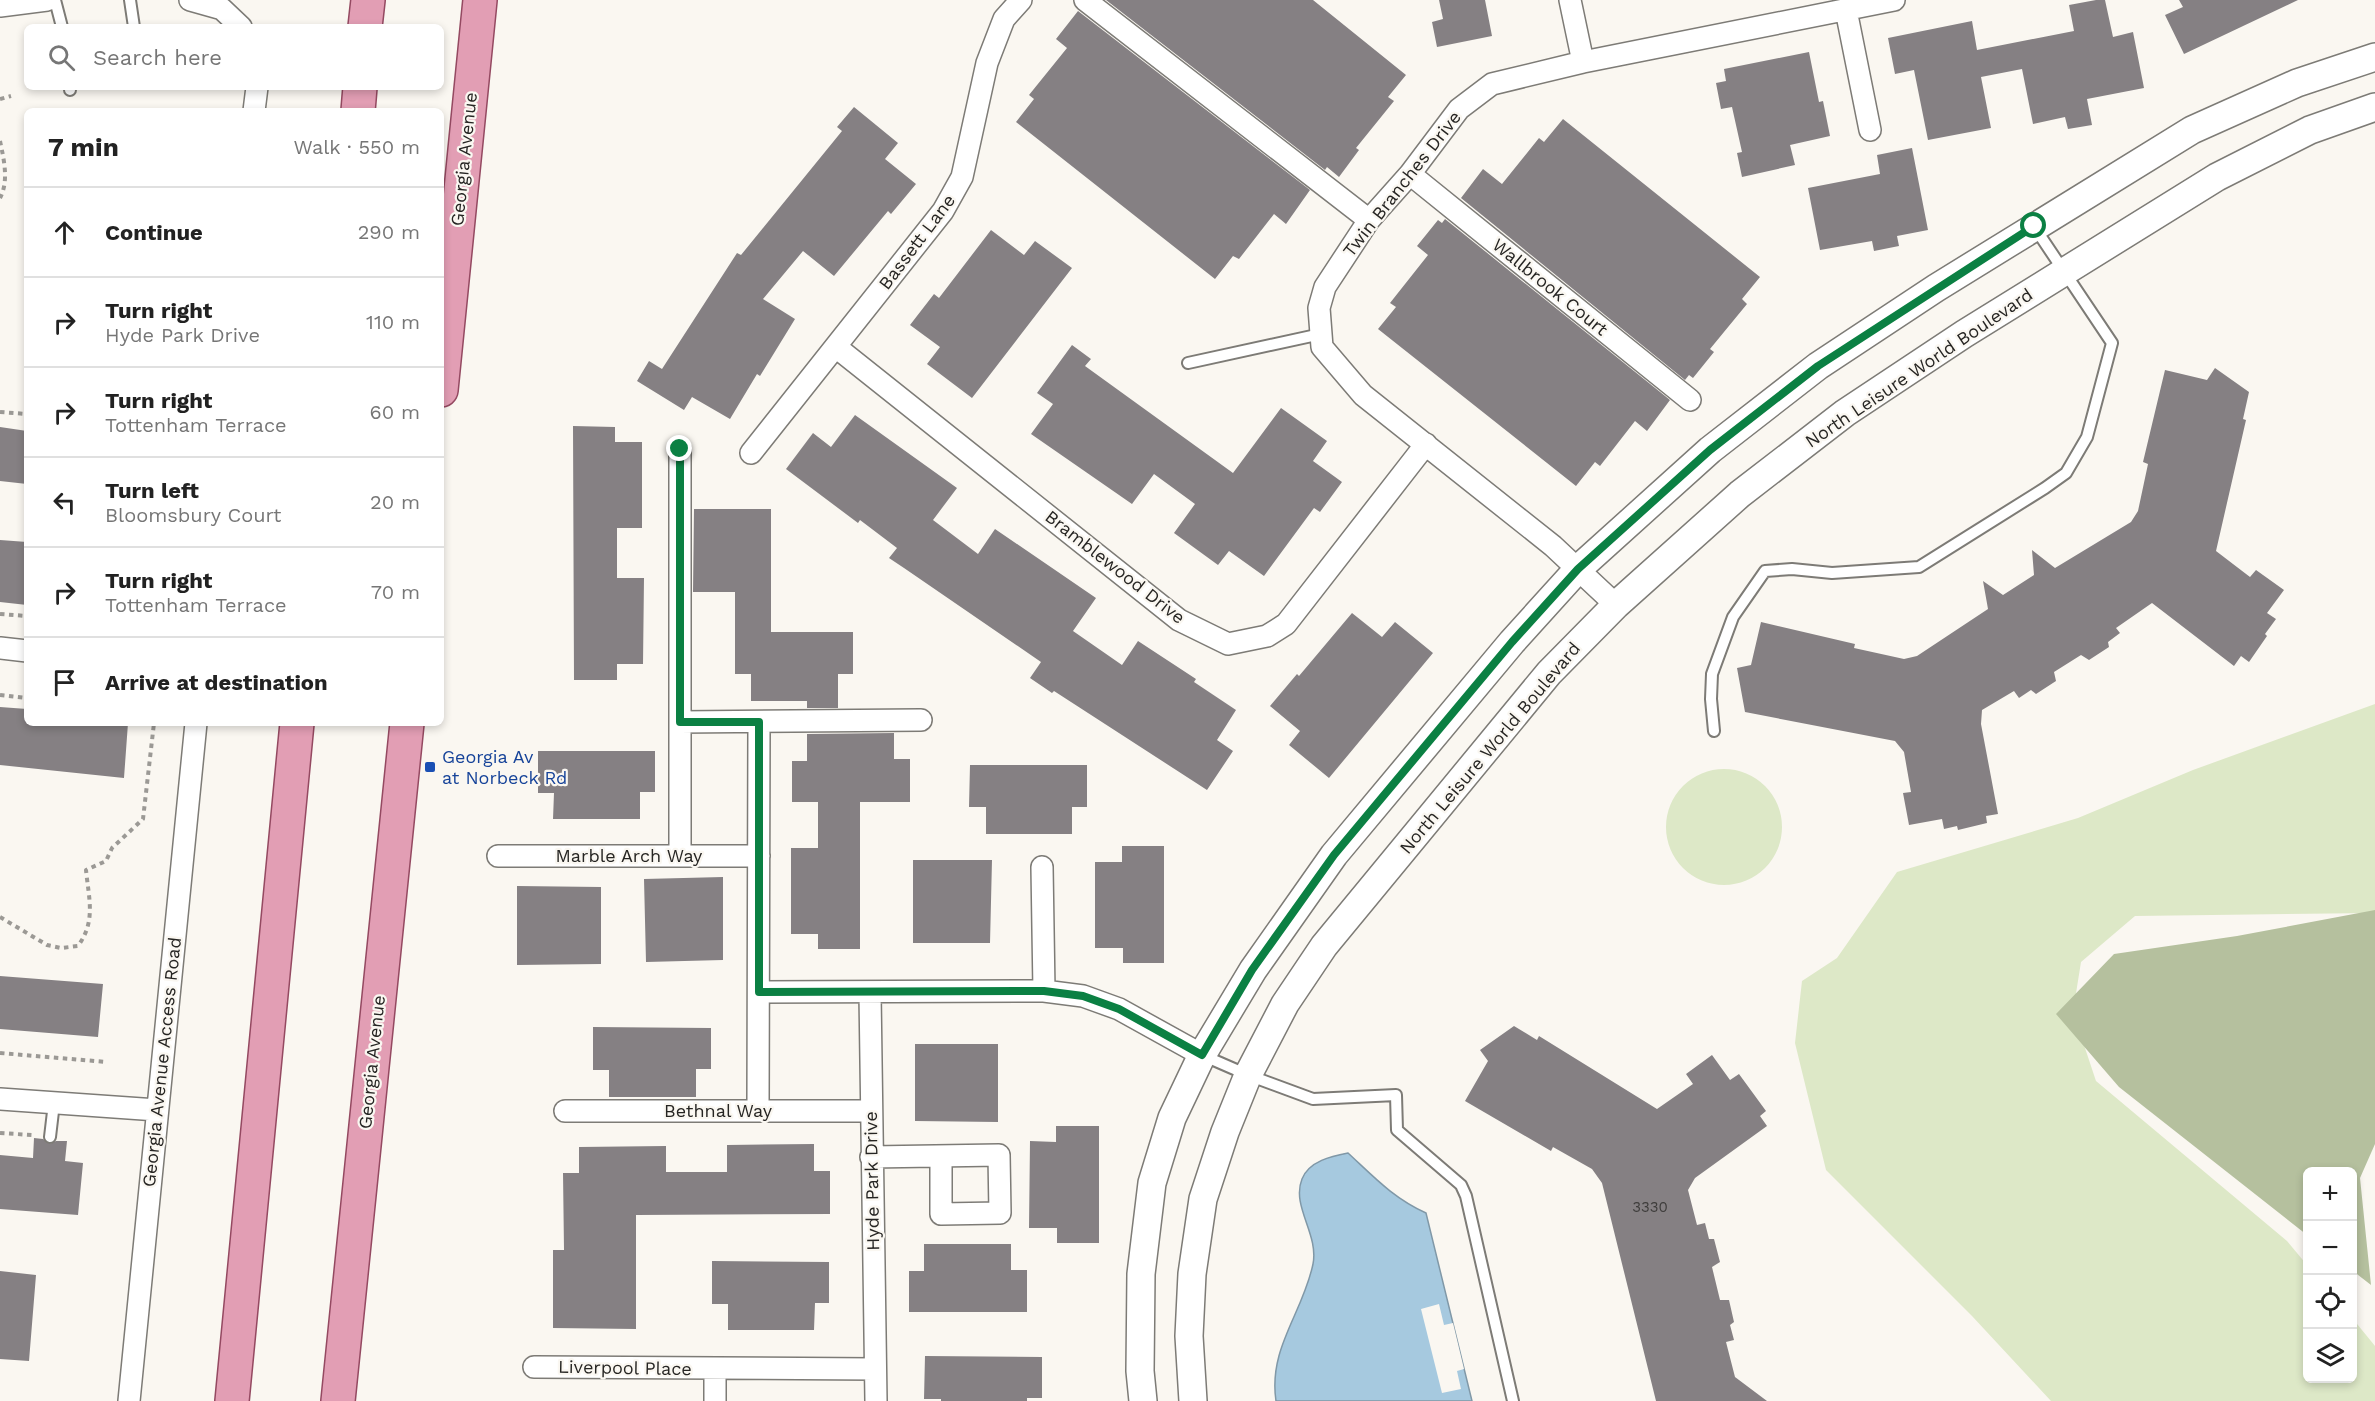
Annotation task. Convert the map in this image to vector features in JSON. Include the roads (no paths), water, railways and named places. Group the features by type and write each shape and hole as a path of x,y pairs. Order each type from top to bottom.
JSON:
{"main road":[{"path":"365,24 368,0"},
{"name":"Georgia Avenue","path":"444,360 480,0"},
{"path":"358,108 360,90"},
{"path":"232,1401 297,726"},
{"name":"Georgia Avenue","path":"338,1401 407,726"}],"street":[{"path":"0,6 47,0"},
{"path":"190,0 222,9 238,24"},
{"name":"Bassett Lane","path":"751,453 943,211 962,177 987,63 1004,19 1021,0"},
{"path":"1085,0 1369,220"},
{"path":"1570,0 1583,62"},
{"name":"Twin Branches Drive","path":"1616,605 1578,569 1363,394 1322,347 1319,308 1324,287 1369,220 1410,174 1459,109 1492,84 1583,62 1894,0"},
{"path":"1846,10 1870,130"},
{"path":"1143,1401 1140,1371 1141,1274 1152,1183 1172,1118 1202,1055 1252,970 1334,855 1512,642 1578,569 1710,450 1818,366 2034,226 2192,130 2296,83 2375,57"},
{"path":"254,108 257,90"},
{"name":"North Leisure World Boulevard","path":"1193,1401 1189,1336 1192,1274 1203,1199 1224,1132 1248,1075 1285,1004 1324,946 1549,673 1616,605 1740,494 1845,414 1964,334 2217,177 2310,130 2375,106"},
{"name":"Wallbrook Court","path":"1410,174 1690,400"},
{"name":"Bramblewood Drive","path":"836,347 1179,620 1228,644 1267,636 1286,624 1426,444"},
{"path":"680,449 680,856"},
{"path":"0,648 24,648"},
{"path":"680,722 921,720"},
{"path":"758,1110 759,722"},
{"name":"Georgia Avenue Access Road","path":"129,1401 196,726"},
{"name":"Marble Arch Way","path":"498,856 759,856"},
{"path":"1042,867 1044,991"},
{"path":"759,992 1044,991 1083,996 1119,1009 1202,1055"},
{"name":"Hyde Park Drive","path":"870,993 876,1401"},
{"path":"0,1099 157,1110"},
{"name":"Bethnal Way","path":"565,1111 871,1111"},
{"path":"872,1157 941,1156"},
{"name":"Liverpool Place","path":"534,1367 715,1369"},
{"path":"715,1401 715,1369 875,1369"}],"lane":[{"path":"55,0 61,24"},
{"path":"130,0 134,24"},
{"path":"1714,731 1711,699 1712,674 1733,617 1765,571 1792,569 1832,573 1919,567 2066,473 2087,437 2112,343 2034,226"},
{"path":"1188,363 1321,334"},
{"path":"1202,1055 1313,1099 1396,1095 1397,1130 1461,1185 1472,1220 1513,1401"},
{"path":"50,1137 54,1103"}],"water":[{"path":"1348,1153 1394,1194 1426,1213 1472,1401 1276,1401 1277,1364 1313,1264 1312,1242 1300,1199 1302,1179 1315,1164"}],"place":[{"name":"Georgia Av at Norbeck Rd","path":"430,767"}]}
